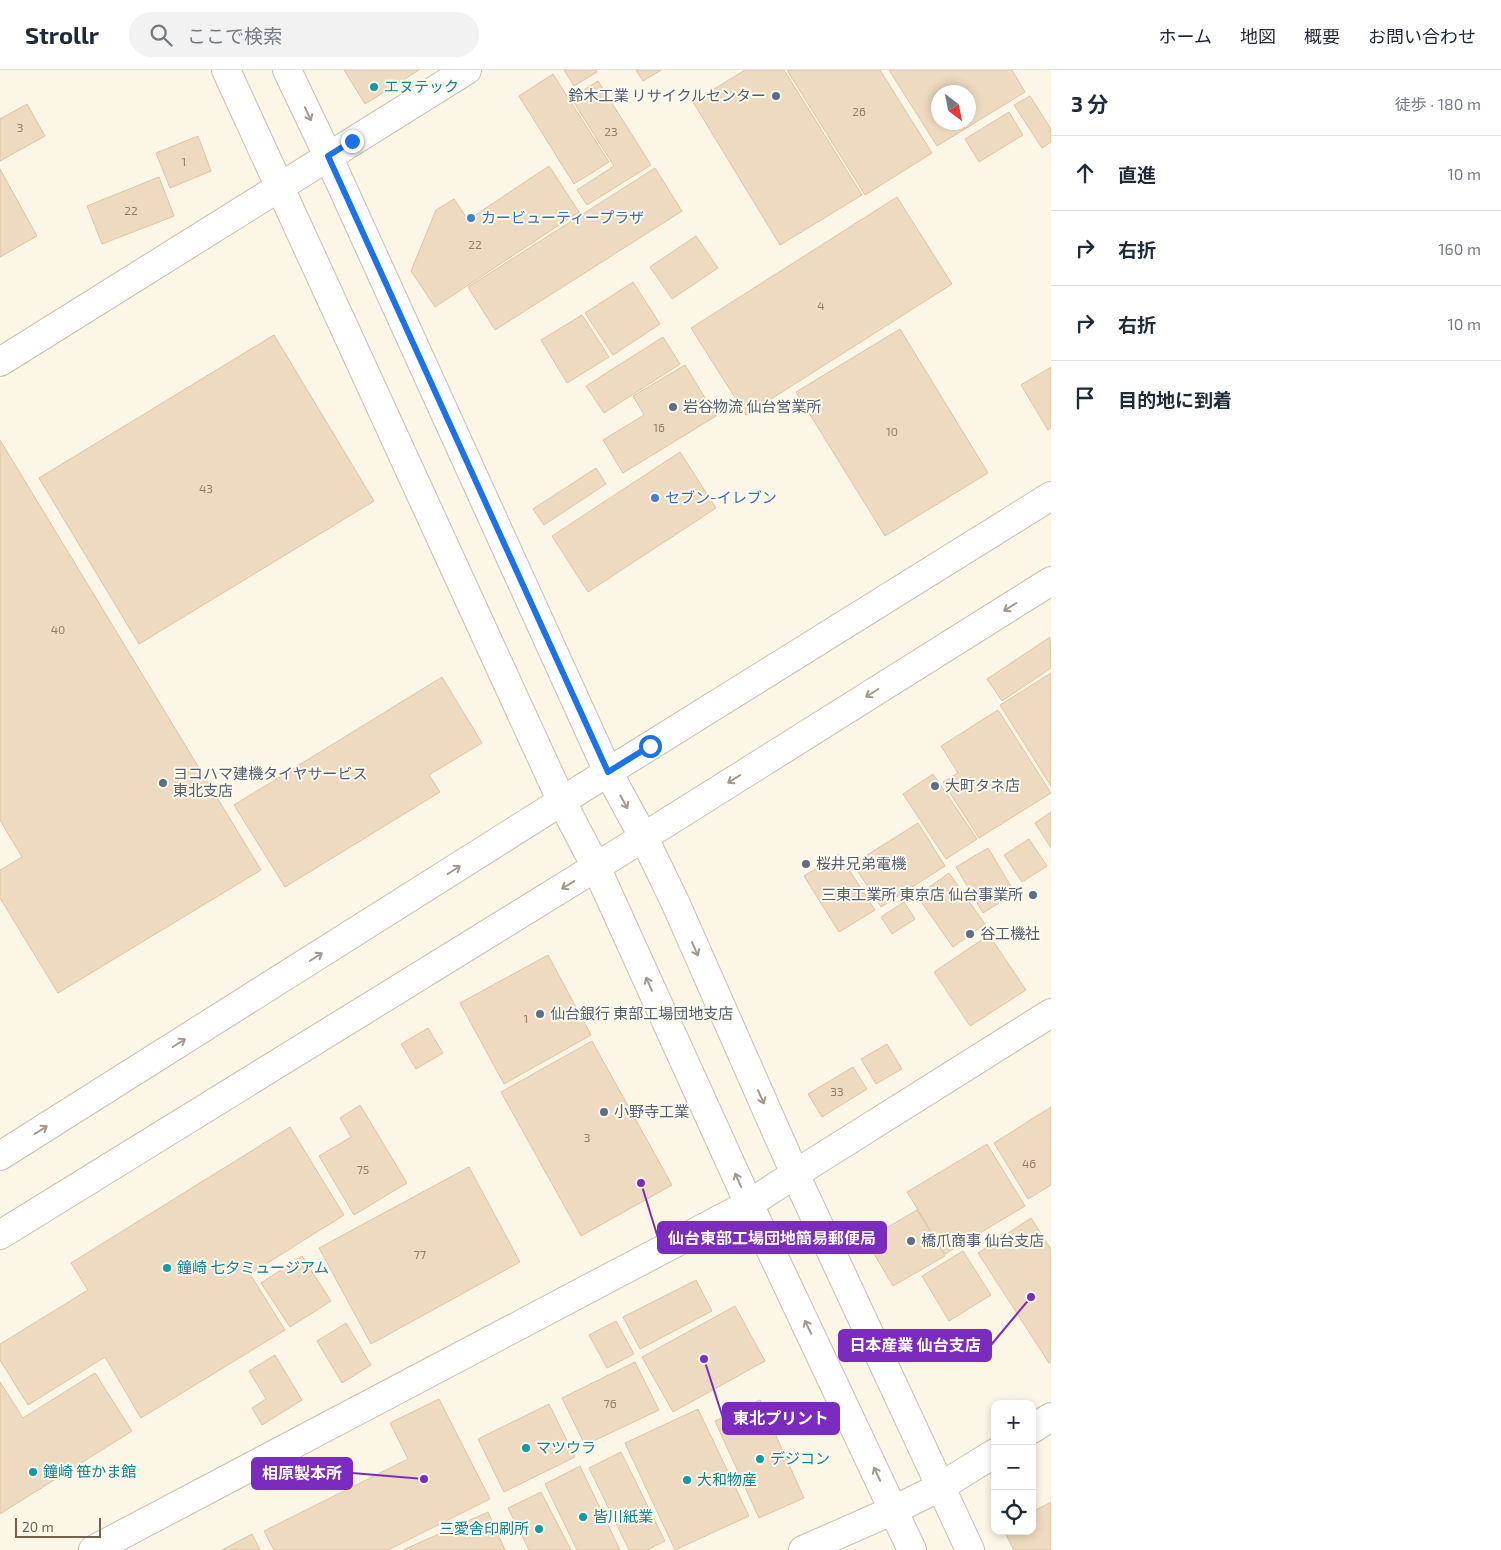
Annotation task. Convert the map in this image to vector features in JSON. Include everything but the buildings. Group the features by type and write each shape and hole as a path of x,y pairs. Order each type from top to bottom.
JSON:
{"street":[{"path":"226,70 562,802 596,867 749,1204 912,1550"},
{"path":"287,70 328,156 608,772 644,838 674,902 795,1174 970,1550"},
{"path":"0,362 467,70"},
{"path":"0,1156 608,772 1051,496"},
{"path":"0,1236 644,838 1051,581"},
{"path":"93,1550 749,1204 1051,1013"},
{"path":"1036,1426 1051,1417"},
{"path":"803,1550 894,1510 940,1487 991,1455"}],"place":[{"name":"エヌテック","path":"374,87"},
{"name":"鈴木工業 リサイクルセンター","path":"776,96"},
{"name":"カービューティープラザ","path":"471,218"},
{"name":"岩谷物流 仙台営業所","path":"673,407"},
{"name":"セブン-イレブン","path":"655,498"},
{"name":"ヨコハマ建機タイヤサービス 東北支店","path":"163,783"},
{"name":"大町タネ店","path":"935,786"},
{"name":"桜井兄弟電機","path":"806,864"},
{"name":"三東工業所 東京店 仙台事業所","path":"1033,895"},
{"name":"谷工機社","path":"970,934"},
{"name":"仙台銀行 東部工場団地支店","path":"540,1014"},
{"name":"小野寺工業","path":"604,1112"},
{"name":"仙台東部工場団地簡易郵便局","path":"641,1183"},
{"name":"橋爪商事 仙台支店","path":"911,1241"},
{"name":"鐘崎 七夕ミュージアム","path":"167,1268"},
{"name":"日本産業 仙台支店","path":"1031,1297"},
{"name":"東北プリント","path":"704,1359"},
{"name":"マツウラ","path":"526,1448"},
{"name":"デジコン","path":"760,1459"},
{"name":"鐘崎 笹かま館","path":"33,1472"},
{"name":"相原製本所","path":"424,1479"},
{"name":"大和物産","path":"687,1480"},
{"name":"皆川紙業","path":"583,1517"},
{"name":"三愛舎印刷所","path":"539,1529"}],"route":[{"path":"352,141 328,156 608,772 650,746"}]}
